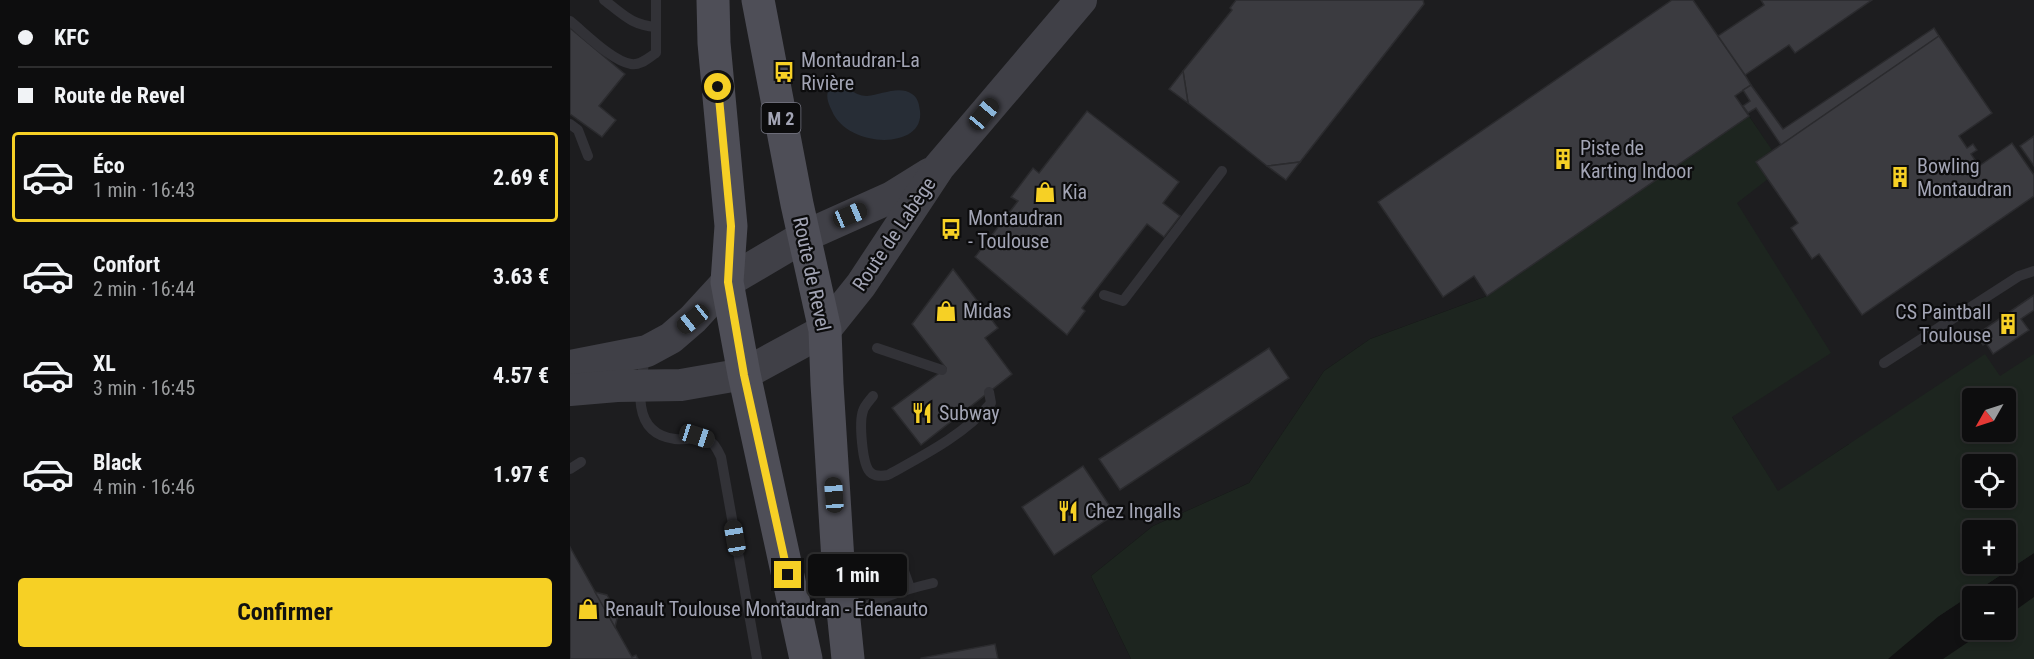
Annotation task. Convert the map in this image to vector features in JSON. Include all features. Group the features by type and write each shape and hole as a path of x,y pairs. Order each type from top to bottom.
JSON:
{"main road":[{"path":"713,0 714,43 731,226 728,282 744,375 807,659"},
{"name":"Route de Revel","path":"758,0 797,204 825,330 826,384 838,561 848,659"},
{"name":"Route de Labège","path":"825,330 861,285 939,167 1081,0"},
{"name":"Route de Labège","path":"570,366 647,351 671,338 693,319 728,282 805,236 892,197 939,167"},
{"path":"570,390 703,383 744,375 825,330"}],"lane":[{"path":"604,0 632,21 640,25 656,27"},
{"path":"570,21 614,57 631,64 641,63 656,53 656,0"},
{"path":"570,124 578,130 588,156"},
{"path":"1104,295 1123,301 1222,171"},
{"path":"1884,363 2019,276 2034,271"},
{"path":"877,348 942,370"},
{"path":"647,351 640,387 640,405 648,422 658,433 672,438 683,439 697,436 709,439 721,457 757,659"},
{"path":"873,396 862,411 862,437 865,463 870,472 879,476 888,475 942,444 981,415 991,403 989,392"},
{"path":"570,469 581,462"},
{"path":"838,561 866,567 900,560 910,588"},
{"path":"843,621 866,605 910,588 933,583"}],"shaded area":[{"path":"570,0 2034,0 2034,553 2016,565 2016,520 1962,520 1962,574 2002,574 1984,586 1962,586 1962,601 1939,616 1849,444 1778,492 1732,417 1697,207 1772,151 1749,116 1487,296 1370,339 1324,371 1249,483 1153,526 1091,576 1131,659 570,659"},
{"path":"833,81 853,92 867,96 896,90 907,91 917,99 920,111 918,124 911,133 899,138 884,140 853,133 841,124 830,107 828,92"},
{"path":"1749,116 1772,150 1756,162 1768,179 1737,203 1831,353 1732,417 1778,491 1985,354 2000,376 2034,354 2034,553 2016,565 2016,520 1962,520 1962,574 2002,574 1984,586 1962,586 1962,601 1939,616 1888,659 1131,659 1091,576 1153,526 1249,483 1324,371 1370,339 1487,296"},
{"path":"2034,597 2034,659 1943,659 1971,640 2016,640 2016,610"}],"building":[{"path":"1236,0 1423,0 1424,4 1300,162 1267,166 1188,103 1183,71 1232,10 1230,8"},
{"name":"Piste de Karting Indoor","path":"1672,0 1693,0 1745,75 1751,85 1735,96 1749,116 1487,296 1474,276 1443,297 1378,202"},
{"path":"1761,0 1872,0 1795,53 1789,45 1745,75 1718,36 1764,5"},
{"path":"570,28 625,74 599,106 616,120 602,137 570,114"},
{"path":"1934,28 1939,36 1781,145 1756,108 1748,113 1743,106 1750,101 1743,90 1751,85 1783,129"},
{"name":"Bowling Montaudran","path":"1939,36 1992,113 1959,136 1967,148 1973,144 1977,150 1971,154 1979,166 2012,143 2034,175 2034,196 1862,315 1819,254 1812,259 1791,228 1798,223 1756,162"},
{"path":"1183,71 1188,103 1169,89"},
{"path":"1087,111 1179,182 1163,203 1180,216 1164,237 1147,224 1082,308 1085,311 1067,335 975,257 1018,201 1011,197 1033,168 1039,173"},
{"path":"2034,136 2034,166 2020,146"},
{"path":"1300,162 1286,180 1267,166"},
{"path":"953,269 998,328 985,338 1012,374 921,445 892,408 946,368 912,324"},
{"name":"CS Paintball Toulouse","path":"2034,295 2034,310 2021,319 2029,330 1993,354 1986,343 1983,345 1976,335"},
{"path":"1269,348 1289,378 1120,490 1099,459"},
{"name":"Chez Ingalls","path":"1083,466 1115,514 1054,555 1022,507"},
{"name":"Renault Toulouse Montaudran - Edenauto","path":"570,547 632,657 636,655 638,659 570,659"},
{"path":"595,592 607,595 618,615 615,627"},
{"path":"995,644 998,659 921,659 921,658"}],"place":[{"name":"Montaudran-La Rivière","path":"784,72"},
{"name":"Piste de Karting Indoor","path":"1563,159"},
{"name":"Bowling Montaudran","path":"1900,177"},
{"name":"Kia","path":"1045,192"},
{"name":"Montaudran - Toulouse","path":"951,229"},
{"name":"Midas","path":"946,311"},
{"name":"CS Paintball Toulouse","path":"2008,324"},
{"name":"Subway","path":"922,413"},
{"name":"Chez Ingalls","path":"1068,511"},
{"name":"Renault Toulouse Montaudran - Edenauto","path":"588,609"}],"route":[{"path":"718,87 731,226 728,282 744,375 788,575"}]}
